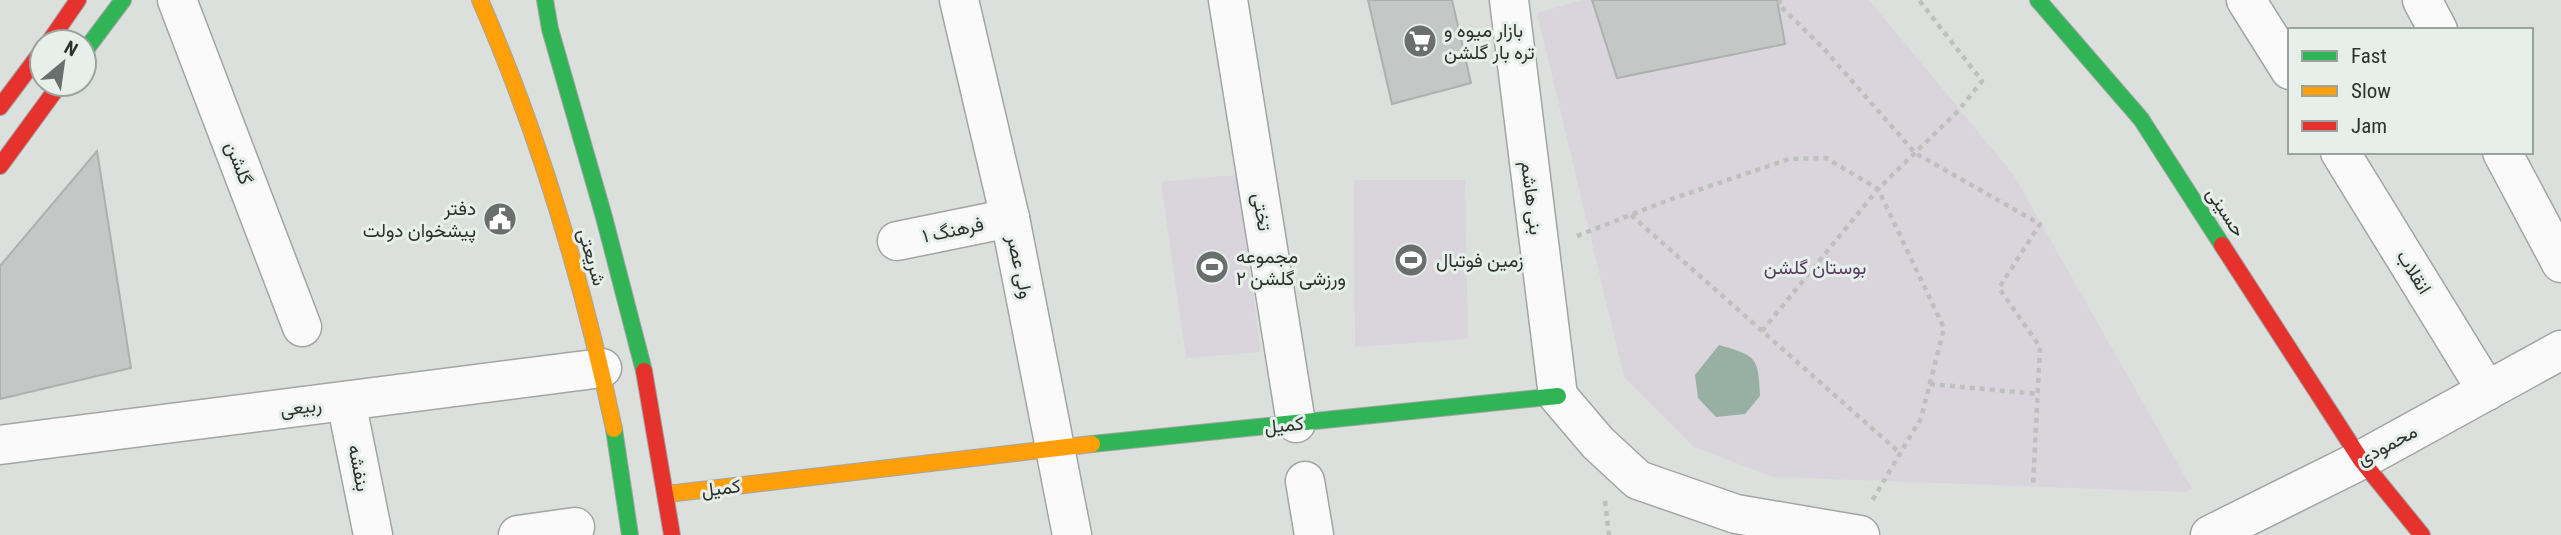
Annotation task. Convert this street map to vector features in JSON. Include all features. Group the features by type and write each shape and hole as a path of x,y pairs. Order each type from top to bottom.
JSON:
{"street":[{"path":"59,28 78,0"},
{"path":"98,33 122,0"},
{"name":"گلشن","path":"177,0 302,327"},
{"name":"شریعتی","path":"480,0 553,195 602,368 617,433 630,535"},
{"name":"شریعتی","path":"545,0 550,29 627,294 667,494 672,535"},
{"name":"ولی عصر","path":"959,0 1010,218 1072,535"},
{"name":"تختی","path":"1228,0 1296,423"},
{"name":"بنی هاشم","path":"1509,0 1558,396"},
{"name":"حسینی","path":"2038,0 2141,119 2361,460 2422,535"},
{"path":"2246,0 2288,67"},
{"path":"2422,0 2437,28"},
{"path":"0,107 28,71"},
{"path":"0,166 49,98"},
{"name":"انقلاب","path":"2341,154 2487,391"},
{"path":"2503,154 2561,263"},
{"name":"فرهنگ ۱","path":"897,242 1010,218"},
{"name":"محمودی","path":"2210,535 2361,460 2561,350"},
{"name":"ربیعی","path":"0,446 602,368"},
{"path":"1558,396 1598,443 1638,480 1736,514 1860,535"},
{"name":"کمیل","path":"667,494 1057,448 1558,396"},
{"name":"بنفشه","path":"346,401 373,535"},
{"path":"1305,481 1314,535"},
{"path":"518,535 575,527"}],"path":[{"path":"1781,0 1778,4 1824,49 1915,153 2040,224 1999,288 2040,347 2033,486"},
{"path":"1762,331 1878,189 1983,81 1919,0"},
{"path":"1539,252 1630,215 1789,159 1826,158 1878,189 1944,328 1921,418 1851,535"},
{"path":"1630,215 1900,453"},
{"path":"1930,384 2038,394"}],"green space":[{"name":"بوستان گلشن","path":"1582,0 1869,0 2013,174 2192,489 2185,492 1773,477 1694,447 1624,377 1537,13"},
{"name":"مجموعه ورزشی گلشن ۲","path":"1237,175 1261,352 1186,358 1161,182"},
{"name":"زمین فوتبال","path":"1354,180 1465,180 1468,339 1355,347"}],"shaded area":[{"path":"1719,345 1741,352 1753,360 1756,366 1760,396 1745,414 1716,417 1698,398 1695,375"}],"building":[{"name":"بازار میوه و تره بار گلشن","path":"1368,0 1452,0 1471,83 1392,104"},
{"path":"1592,0 1777,0 1785,44 1617,78"},
{"path":"97,151 131,368 0,399 0,266"}],"traffic: fast":[{"path":"98,33 123,0"},
{"path":"545,0 550,29 604,217 644,371"},
{"path":"2038,0 2141,119 2222,245"},
{"path":"1092,444 1558,396"},
{"path":"614,429 630,535"}],"traffic: slow":[{"path":"480,0 522,104 558,211 614,429"},
{"path":"667,494 1092,444"}],"traffic: jam":[{"path":"59,28 78,0"},
{"path":"0,107 28,70"},
{"path":"0,166 50,98"},
{"path":"2222,245 2361,460 2422,535"},
{"path":"644,371 672,535"}],"place":[{"name":"بازار میوه و تره بار گلشن","path":"1420,41"},
{"name":"دفتر پیشخوان دولت","path":"500,219"},
{"name":"زمین فوتبال","path":"1411,260"},
{"name":"مجموعه ورزشی گلشن ۲","path":"1212,267"}]}
